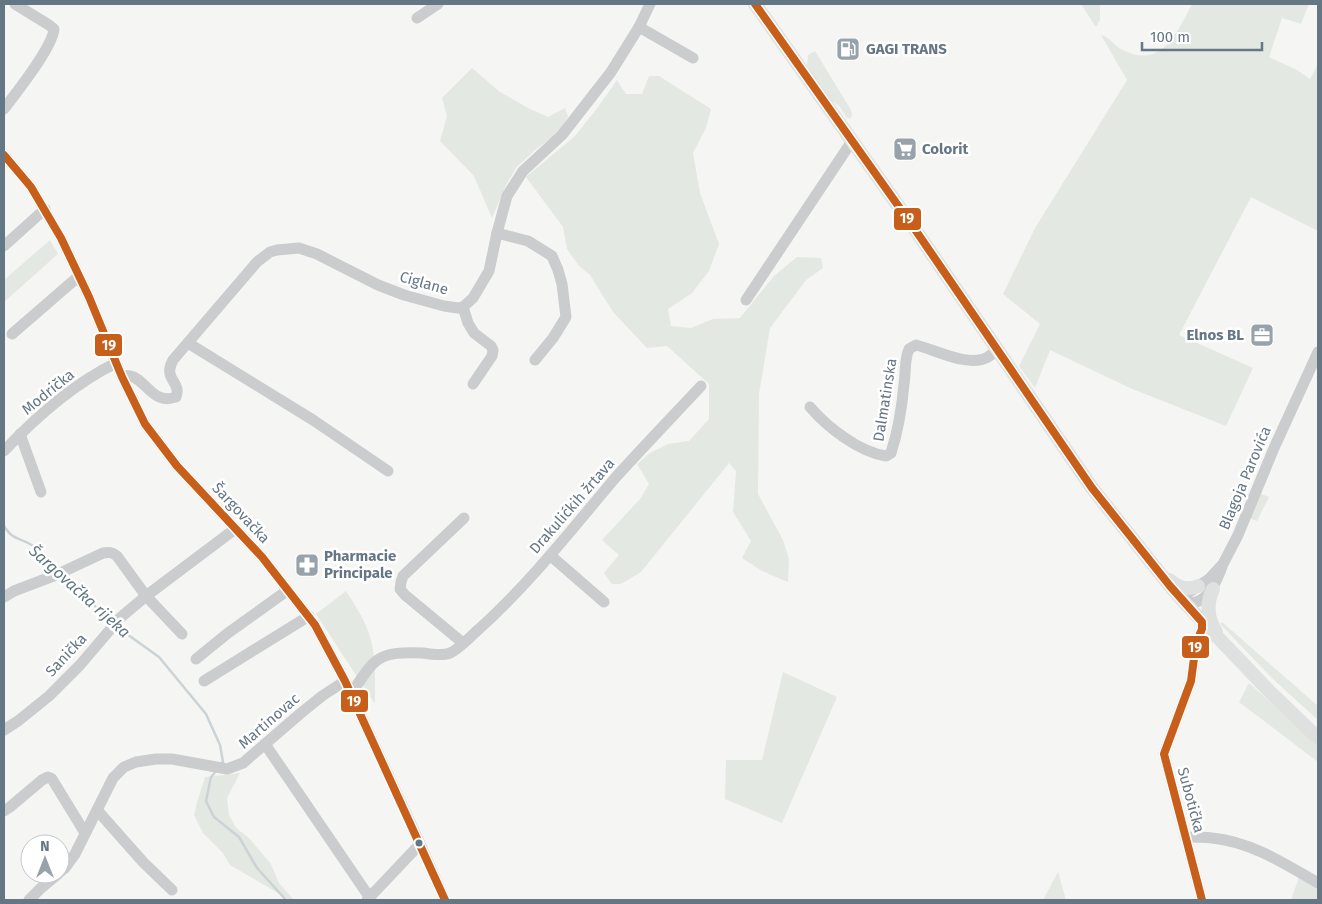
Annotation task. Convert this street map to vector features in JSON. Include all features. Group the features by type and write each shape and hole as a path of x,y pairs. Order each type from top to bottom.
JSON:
{"main road":[{"path":"755,4 914,228 1092,488 1170,586 1202,622 1318,738"},
{"path":"1156,568 1169,581 1178,586 1188,589 1198,586"},
{"path":"1213,589 1208,602 1209,614 1212,626 1226,647"}],"street":[{"path":"4,109 28,78 54,34 54,29 49,25 16,4"},
{"path":"417,18 438,4"},
{"name":"Ciglane","path":"122,377 132,376 163,398 170,399 176,397 178,390 170,377 170,368 173,360 254,266 264,256 277,250 299,248 317,254 378,285 404,295 444,306 463,307 473,298 489,271 507,196 523,171 562,135 612,72 639,27 650,4"},
{"path":"639,27 693,58"},
{"path":"746,300 852,141"},
{"name":"Šargovačka","path":"4,155 31,187 61,238 99,318 116,363 141,418 177,466 262,557 315,625 345,681 445,900"},
{"path":"4,246 45,209"},
{"path":"497,233 528,241 552,256 558,270 562,284 566,317 553,338 534,360"},
{"path":"12,334 79,276"},
{"path":"463,307 468,323 474,333 491,346 493,350 492,356 473,384"},
{"path":"188,343 314,420 388,471"},
{"name":"Dalmatinska","path":"810,407 818,417 852,442 865,449 886,456 891,453 898,428 904,392 906,357 909,349 916,345 973,361 988,358 997,349"},
{"name":"Blagoja Parovića","path":"1184,602 1185,595 1209,579 1224,564 1318,352"},
{"name":"Modrička","path":"4,451 20,434 76,387 116,363"},
{"path":"1307,375 1318,379"},
{"name":"Drakulićkih žrtava","path":"351,694 370,666 383,656 402,652 449,654 504,607 551,556 655,434 701,386"},
{"path":"20,434 41,492"},
{"path":"463,643 400,589 403,576 464,518"},
{"name":"Sanička","path":"4,730 18,722 49,696 80,665 120,618 235,529"},
{"path":"4,597 27,585 56,575 103,553 113,553 146,596 182,634"},
{"path":"551,556 604,602"},
{"path":"1184,602 1198,602 1206,596 1213,589 1224,564"},
{"path":"196,659 288,590"},
{"path":"204,681 309,616"},
{"name":"Subotička","path":"1202,622 1202,629 1196,643 1191,681 1164,754 1202,900"},
{"name":"Martinovac","path":"70,861 113,778 124,767 136,762 156,759 172,759 227,769 243,763 301,712 345,681"},
{"path":"265,744 369,899 420,844"},
{"path":"4,811 48,777 52,779 85,833"},
{"path":"97,810 143,862 172,890"},
{"path":"1185,836 1214,838 1257,850 1272,856 1318,883"},
{"name":"Martinovac","path":"29,900 46,884"}],"shaded area":[{"path":"1081,4 1100,4 1100,20 1096,27"},
{"path":"1192,4 1309,4 1301,24 1282,18 1269,57 1297,70 1310,79 1318,64 1318,231 1251,197 1179,335 1253,368 1226,426 1130,388 1050,350 1035,388 1019,366 1040,324 1003,294 1035,228 1127,80 1101,35 1123,50 1137,55 1148,55 1158,52 1174,36"},
{"path":"815,51 851,110 852,116 850,118 847,118 840,107 831,100 808,70 808,55"},
{"path":"472,68 500,92 528,108 548,117 565,108 568,117 558,133 535,150 516,168 506,185 492,218 474,176 440,141 447,116 442,98"},
{"path":"649,76 659,76 711,109 706,128 693,153 700,193 719,244 709,271 692,293 668,309 671,326 691,328 713,319 740,318 774,276 797,257 821,258 823,268 806,280 770,328 759,394 758,494 783,540 789,559 788,582 762,571 742,558 751,541 733,512 736,471 729,463 641,572 621,584 612,584 604,573 619,555 602,540 640,499 649,484 637,464 650,453 668,444 689,441 709,419 709,384 667,346 647,348 613,312 590,275 579,266 567,249 563,227 526,177 575,136 617,80 626,94 642,94"},
{"path":"50,240 58,254 4,302 4,280"},
{"path":"1259,493 1269,497 1257,521 1249,518"},
{"path":"346,591 357,608 370,635 375,664 375,704 316,614"},
{"path":"1222,622 1318,706 1318,720 1274,680 1220,624"},
{"path":"783,672 837,697 782,823 725,799 726,760 762,760"},
{"path":"1249,683 1318,745 1318,762 1239,702"},
{"path":"240,773 227,798 229,815 236,828 249,838 271,864 279,883 294,900 290,900 230,865 223,853 203,833 194,815 205,777"},
{"path":"1058,872 1066,900 1043,900"},
{"path":"1299,877 1318,888 1318,900 1291,900"}],"waterway":[{"name":"Šargovačka rijeka","path":"4,526 13,536 42,552 58,569"},
{"name":"Šargovačka rijeka","path":"63,575 86,596 110,623"},
{"name":"Šargovačka rijeka","path":"117,627 159,657 206,714 220,745 223,762 221,764"},
{"name":"Šargovačka rijeka","path":"217,770 211,777 206,801 214,817 239,837 257,868 286,900"}],"transit line":[{"name":"19","path":"755,4 914,228 1092,488 1170,586 1202,622 1202,629 1196,643 1191,681 1164,754 1202,900"},
{"name":"19","path":"4,155 31,187 61,238 89,297 122,377 145,424 177,466 262,557 315,625 345,681 445,900"}],"place":[{"name":"GAGI TRANS","path":"848,49"},
{"name":"Colorit","path":"905,149"},
{"name":"Elnos BL","path":"1262,335"},
{"name":"Pharmacie Principale","path":"307,565"}]}
